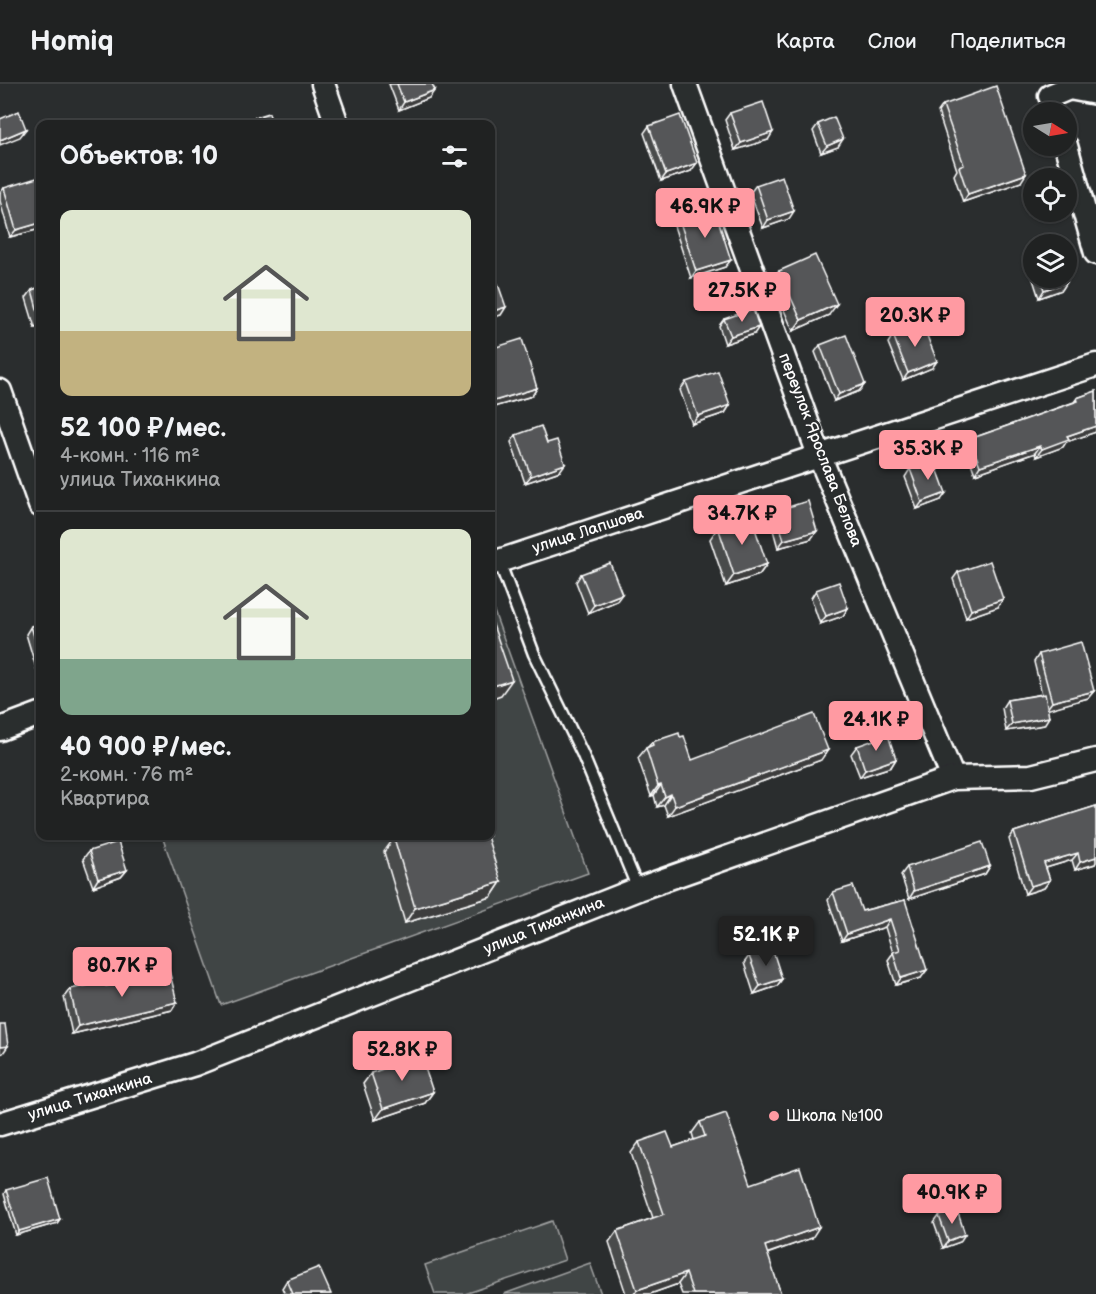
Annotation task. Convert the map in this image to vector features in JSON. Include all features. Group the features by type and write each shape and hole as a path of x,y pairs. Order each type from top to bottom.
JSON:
{"street":[{"path":"323,84 336,120"},
{"name":"переулок Ярослава Белова","path":"685,84 819,455 954,778"},
{"path":"1051,98 1069,88 1096,93"},
{"path":"1069,156 1096,252"},
{"name":"улица Лапшова","path":"495,554 819,455 1096,365"},
{"path":"0,391 36,494"},
{"path":"0,729 36,716"},
{"name":"улица Тиханкина","path":"0,1124 195,1065 638,889 954,778 1031,776 1096,760"}],"lane":[{"path":"495,560 534,654 582,753 638,889"}],"shaded area":[{"path":"495,614 588,873 221,1005 163,840 495,840"},
{"path":"552,1221 565,1260 465,1294 435,1294 425,1265"},
{"path":"590,1263 601,1294 504,1294"}],"building":[{"path":"397,84 432,84 435,90 404,102"},
{"path":"996,86 1024,168 1023,175 968,194 959,167 964,165 943,105"},
{"path":"763,102 773,132 741,143 730,113"},
{"path":"19,111 26,129 0,140 0,119"},
{"path":"269,113 271,120 246,120"},
{"path":"680,115 697,163 666,174 649,126"},
{"path":"834,117 843,139 827,146 818,124"},
{"path":"782,176 794,211 768,220 756,185"},
{"path":"36,178 36,224 16,230 4,188"},
{"path":"714,207 731,260 696,271 679,219"},
{"path":"815,255 837,304 801,320 779,271"},
{"path":"498,284 506,307 495,310 495,285"},
{"path":"36,288 36,305 32,290"},
{"path":"753,309 759,327 731,336 724,319"},
{"path":"922,323 937,361 908,373 893,335"},
{"path":"846,335 865,384 839,394 820,345"},
{"path":"522,339 537,388 495,401 495,347"},
{"path":"718,371 730,405 698,416 686,382"},
{"path":"1096,391 1096,426 1067,436 1069,439 1042,449 1040,446 980,466 970,439 1078,401 1077,398"},
{"path":"541,426 547,443 557,440 565,464 531,476 516,435"},
{"path":"934,460 946,493 922,502 910,469"},
{"path":"808,501 817,531 784,540 775,511"},
{"path":"751,517 767,564 734,575 718,527"},
{"path":"990,561 1003,599 971,610 958,572"},
{"path":"610,563 622,594 594,605 581,574"},
{"path":"839,582 848,608 826,616 816,590"},
{"path":"36,625 36,643 31,626"},
{"path":"495,631 512,680 495,685"},
{"path":"1081,642 1094,691 1052,702 1039,654"},
{"path":"1045,694 1049,717 1012,724 1007,700"},
{"path":"814,714 828,750 675,806 671,794 665,797 661,785 658,786 646,748 653,745 652,742 679,733 680,737 684,736 692,760"},
{"path":"888,735 896,759 865,770 857,746"},
{"path":"1096,806 1096,857 1080,862 1078,853 1044,863 1050,880 1031,886 1014,832"},
{"path":"395,840 488,840 501,882 415,908"},
{"path":"118,842 127,870 98,879 89,851"},
{"path":"982,842 990,866 914,891 907,867"},
{"path":"853,886 862,911 905,900 927,970 901,978 893,952 900,950 890,919 847,934 833,892"},
{"path":"772,948 782,979 760,986 749,956"},
{"path":"169,970 177,1002 78,1026 70,989 105,982 106,986"},
{"path":"0,1024 5,1024 8,1046 0,1047"},
{"path":"421,1056 433,1092 383,1109 371,1073"},
{"path":"726,1113 751,1184 800,1167 819,1227 765,1246 781,1294 693,1294 686,1273 637,1290 617,1231 664,1214 639,1142 667,1132 673,1147 705,1136 700,1122"},
{"path":"48,1178 60,1219 19,1231 6,1190"},
{"path":"957,1210 965,1234 948,1241 939,1216"},
{"path":"319,1267 331,1294 293,1294 287,1280"}],"place":[{"name":"Школа №100","path":"774,1116"}]}
